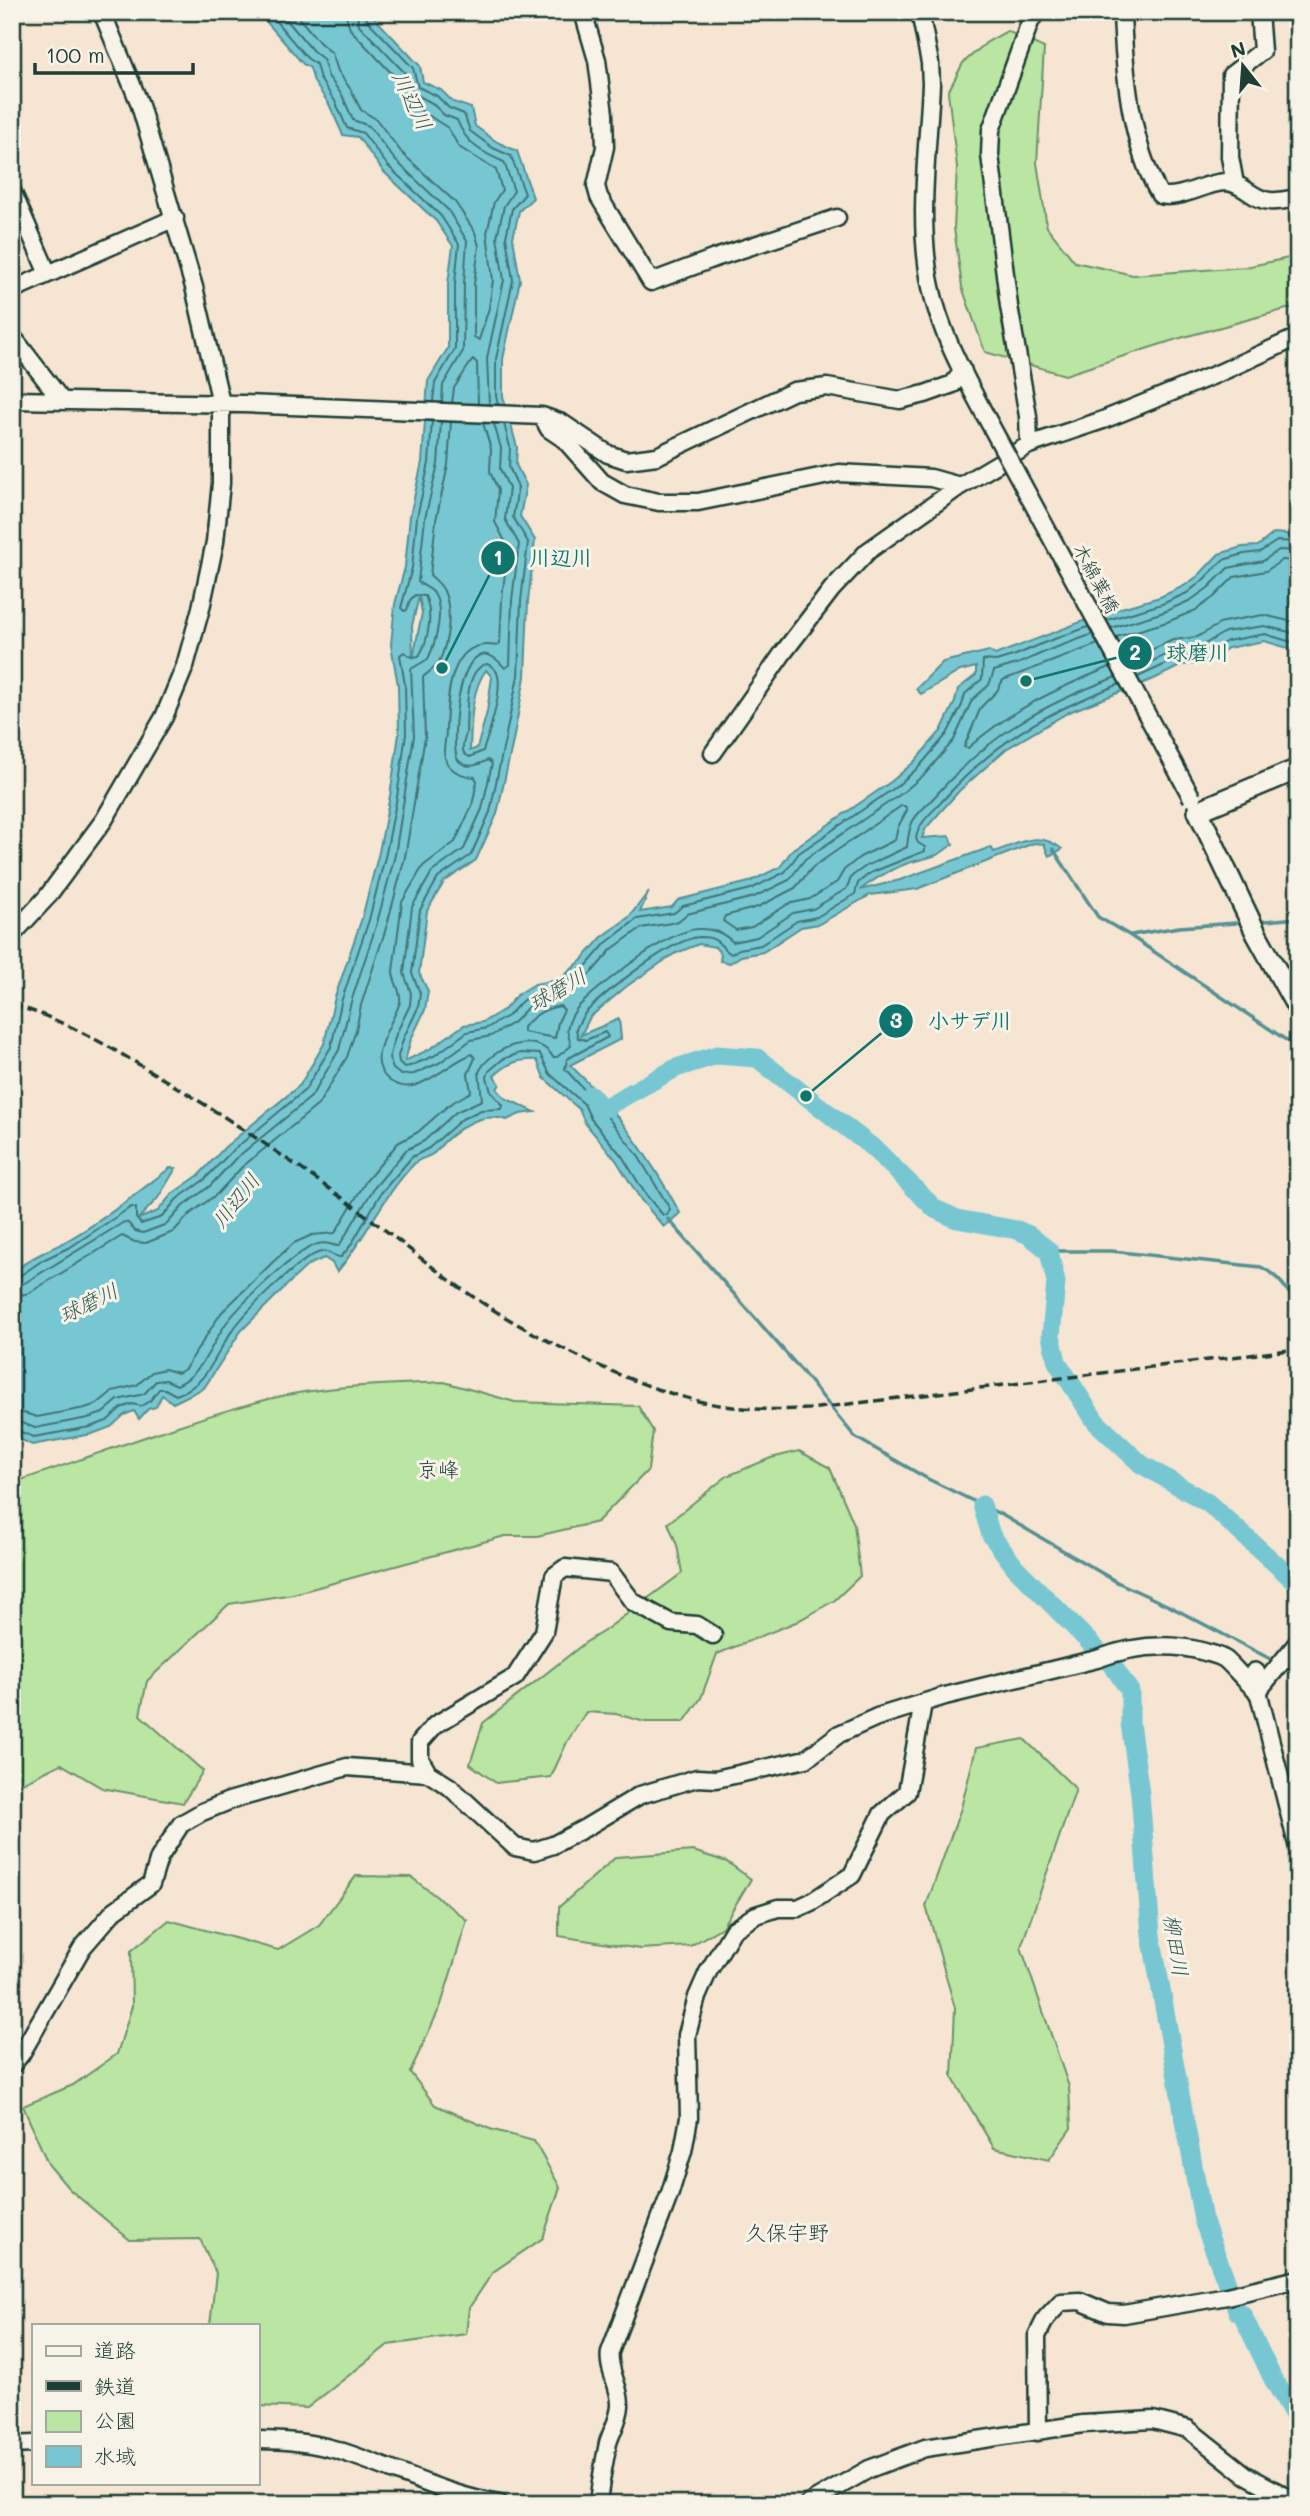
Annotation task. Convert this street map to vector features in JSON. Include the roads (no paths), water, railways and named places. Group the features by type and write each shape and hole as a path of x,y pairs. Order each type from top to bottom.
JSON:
{"main road":[{"path":"1298,769 1195,805 1257,934 1298,1009"}],"street":[{"path":"12,935 47,897 104,820 164,718 185,666 201,608 215,541 221,483 221,403 197,299 139,102 102,12"},
{"path":"583,12 597,60 604,114 605,147 596,186 599,197 651,282 837,218"},
{"name":"木綿葉橋","path":"920,12 930,63 931,84 924,242 931,289 942,323 985,415 1195,805"},
{"path":"1029,445 1028,416 1009,306 990,155 991,131 1036,12"},
{"path":"1122,12 1126,85 1140,149 1160,195 1169,197 1224,182 1235,184 1268,202 1298,198"},
{"path":"1235,184 1230,157 1231,75 1262,51 1259,12"},
{"path":"12,191 48,274"},
{"path":"12,290 175,218"},
{"path":"12,335 62,401"},
{"path":"713,752 832,589 868,551 960,486 1029,445 1116,415 1298,337"},
{"path":"12,400 221,403 537,416 562,423 608,454 626,460 657,456 794,391 827,387 900,400 953,384 963,372"},
{"path":"537,416 548,429 564,439 602,482 625,495 659,502 709,500 839,472 931,478 960,486"},
{"path":"713,1635 697,1625 671,1623 633,1602 611,1573 565,1568 554,1576 544,1632 515,1677 435,1725 419,1742 419,1759 428,1773 450,1787 515,1847 534,1851 553,1845 585,1828 639,1795 697,1778 716,1779 806,1759 839,1734 877,1717 923,1703 1116,1652 1155,1646 1190,1648 1224,1658 1247,1684 1256,1682 1298,1642"},
{"path":"1256,1682 1298,1847"},
{"path":"598,2504 609,2440 618,2419 620,2404 614,2374 608,2362 683,2151 689,2118 687,2035 696,1997 733,1930 756,1915 778,1908 798,1908 811,1902 852,1875 882,1814 907,1792 923,1703"},
{"path":"12,2065 82,1948 114,1911 151,1884 159,1857 181,1824 229,1801 347,1768 428,1773"},
{"path":"1038,2432 1037,2336 1046,2318 1061,2302 1080,2301 1108,2313 1124,2314 1227,2296 1298,2279"},
{"path":"807,2504 869,2469 925,2448 1083,2424 1153,2420 1188,2429 1246,2475 1291,2499"},
{"path":"259,2440 335,2449 456,2494 500,2504"},
{"path":"12,2445 32,2444"}],"water":[{"path":"258,12 369,12 420,66 423,82 441,90 453,102 471,108 475,126 497,142 517,151 533,198 519,211 513,238 520,280 503,359 503,396 517,447 516,465 526,485 520,516 535,540 528,602 525,677 497,814 476,860 444,882 427,911 419,973 428,991 425,1010 411,1039 405,1061 430,1049 464,1025 483,1022 505,1009 517,995 535,984 560,979 582,960 601,938 629,917 649,891 640,912 672,907 678,900 749,882 780,867 793,849 892,781 914,762 941,731 958,689 976,675 976,667 960,671 921,694 916,689 943,662 989,651 995,655 1107,612 1160,597 1198,576 1219,554 1242,547 1258,546 1274,533 1298,535 1298,651 1264,641 1228,648 1206,663 1182,665 1069,712 1006,749 959,791 926,828 922,838 950,836 953,844 937,855 888,872 860,890 900,880 991,847 994,852 1029,840 1045,840 1062,849 1049,856 1044,844 1034,843 917,889 870,895 819,924 801,927 763,952 741,956 730,963 720,961 721,954 715,947 699,944 674,954 627,986 590,1017 581,1035 619,1019 621,1039 570,1065 617,1116 669,1193 680,1213 664,1227 641,1200 616,1160 585,1123 579,1109 544,1078 537,1060 514,1063 494,1076 500,1084 497,1089 505,1098 535,1112 520,1114 507,1120 489,1118 473,1122 452,1135 432,1155 415,1163 393,1189 337,1272 332,1263 324,1258 308,1265 241,1331 204,1388 173,1403 162,1395 156,1407 148,1409 139,1419 134,1411 124,1415 111,1427 92,1434 32,1445 20,1439 12,1441 12,1275 31,1259 94,1224 170,1168 176,1168 158,1198 138,1219 158,1211 172,1194 199,1175 225,1147 300,1085 324,1044 335,997 362,918 379,852 399,734 398,685 391,645 395,604 405,567 410,516 422,462 428,381 448,348 448,283 453,246 436,221 383,171 358,137 343,135 329,104 314,82 310,68 303,64","holes":["419,596 422,613 413,658 412,626","486,670 492,677 487,712 477,748 470,751 474,699"]}],"waterway":[{"path":"1053,849 1098,917 1298,1048"},
{"path":"1265,921 1298,918"},
{"path":"1131,935 1179,927 1236,923"},
{"path":"591,1095 602,1109 676,1068 717,1055 757,1058 877,1151 935,1209 957,1219 1017,1230 1029,1235 1049,1251 1056,1282 1051,1336 1057,1362 1096,1422 1141,1464 1208,1503 1298,1584"},
{"path":"668,1219 800,1369 855,1437 928,1479 1002,1515 1117,1582 1276,1662"},
{"path":"1049,1251 1111,1251 1261,1267 1282,1284 1298,1307"},
{"name":"柳田川","path":"982,1505 991,1535 1015,1567 1113,1666 1130,1691 1130,1723 1140,1793 1151,1935 1203,2220 1238,2312 1242,2314 1273,2379 1298,2422"},
{"path":"1283,1666 1298,1674"}],"railway":[{"path":"12,1005 50,1018 86,1035 203,1103 341,1197 498,1313 558,1346 624,1377 689,1399 741,1408 809,1409 1298,1349"}],"place":[{"name":"川辺川","path":"442,668"},
{"name":"球磨川","path":"1026,681"},
{"name":"小サデ川","path":"806,1096"}],"district":[{"name":"京峰","path":"438,1468"},
{"name":"久保宇野","path":"787,2231"}]}
